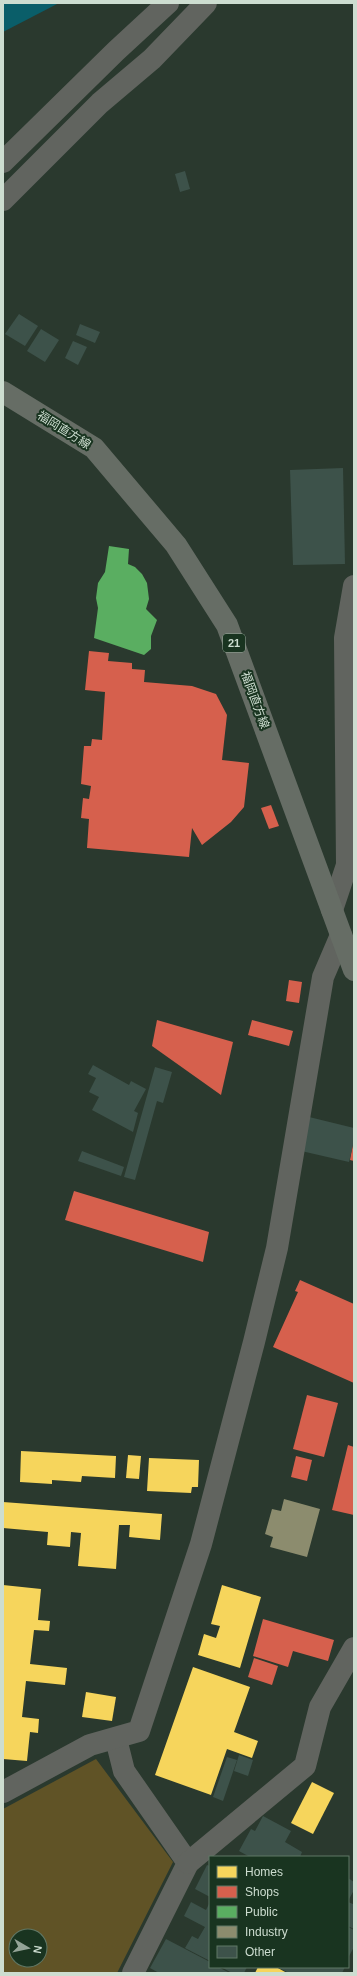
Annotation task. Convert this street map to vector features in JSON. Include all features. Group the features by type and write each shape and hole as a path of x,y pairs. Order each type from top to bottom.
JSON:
{"main road":[{"name":"福岡直方線","path":"3,392 94,448 176,545 227,626 354,970"}],"street":[{"path":"3,162 116,51 168,3"},
{"path":"3,200 100,103 152,59 206,3"},
{"path":"332,910 347,865 345,638 354,586"},
{"path":"3,1792 90,1745 139,1730 202,1544 277,1248 323,977 341,935"},
{"path":"133,1973 188,1863 305,1766 320,1707 354,1648"},
{"path":"116,1738 124,1771 188,1863"}],"shaded area":[{"path":"96,1759 173,1862 117,1973 3,1973 3,1809"}],"water":[{"path":"3,3 59,3 3,32"}],"building: Homes":[{"path":"21,1451 116,1456 115,1478 82,1476 81,1482 52,1480 52,1484 20,1482"},
{"path":"128,1455 141,1456 139,1479 126,1478"},
{"path":"149,1458 199,1460 198,1487 192,1487 191,1493 147,1491"},
{"path":"3,1502 162,1514 160,1540 129,1537 130,1525 119,1525 116,1569 78,1566 81,1533 71,1532 70,1547 47,1545 48,1532 3,1528"},
{"path":"3,1585 41,1589 38,1620 50,1621 49,1631 34,1630 30,1664 67,1668 65,1685 26,1681 22,1717 39,1719 38,1733 30,1732 27,1761 3,1759"},
{"path":"222,1585 261,1597 240,1668 198,1655 204,1634 216,1638 220,1626 211,1624"},
{"path":"193,1667 250,1687 234,1732 258,1741 252,1758 227,1749 211,1795 155,1775"},
{"path":"86,1692 116,1697 112,1721 82,1717"},
{"path":"312,1782 334,1793 313,1834 291,1823"},
{"path":"258,1968 278,1968 287,1973 255,1973"}],"building: Shops":[{"path":"89,651 109,653 108,661 132,663 132,669 145,670 144,682 192,686 216,694 227,715 222,760 249,763 244,807 231,822 202,845 192,828 189,857 87,848 89,819 81,818 83,798 89,799 91,786 81,784 84,746 91,746 92,739 102,740 105,692 85,690"},
{"path":"271,805 279,826 269,829 261,808"},
{"path":"289,980 302,982 299,1003 286,1001"},
{"path":"157,1020 233,1042 221,1095 152,1046"},
{"path":"252,1020 293,1031 289,1046 248,1035"},
{"path":"354,1144 354,1161 350,1160"},
{"path":"74,1191 209,1232 203,1262 65,1220"},
{"path":"300,1280 354,1304 354,1383 273,1347 298,1292 295,1291"},
{"path":"307,1395 338,1403 324,1457 293,1449"},
{"path":"348,1445 354,1447 354,1515 332,1510"},
{"path":"296,1456 312,1460 307,1481 291,1477"},
{"path":"263,1619 334,1640 328,1661 293,1651 288,1667 253,1656"},
{"path":"254,1658 278,1666 272,1685 248,1677"}],"building: Public":[{"path":"109,546 129,549 128,564 135,567 142,574 147,583 149,599 146,609 157,620 151,636 151,649 144,655 94,638 98,608 96,598 98,583 105,572"}],"building: Industry":[{"path":"284,1499 320,1509 307,1557 270,1547 273,1537 265,1534 272,1509 281,1511"}],"building: Other":[{"path":"185,171 190,189 180,192 175,174"},
{"path":"19,314 38,326 25,346 5,334"},
{"path":"80,324 100,332 95,343 76,335"},
{"path":"41,329 59,340 45,362 27,351"},
{"path":"73,341 87,347 78,365 65,358"},
{"path":"343,468 345,564 293,565 290,470"},
{"path":"93,1065 129,1085 131,1081 146,1089 134,1111 138,1113 133,1132 92,1110 99,1097 89,1092 96,1078 88,1074"},
{"path":"155,1067 172,1072 163,1103 157,1101 135,1180 124,1177"},
{"path":"305,1116 354,1128 354,1141 349,1162 297,1150"},
{"path":"82,1151 124,1167 121,1176 78,1161"},
{"path":"239,1755 253,1760 248,1776 234,1771"},
{"path":"227,1757 237,1760 223,1801 213,1797"},
{"path":"263,1816 291,1831 285,1842 302,1852 300,1856 248,1856 239,1851 251,1829 255,1831"},
{"path":"207,1865 209,1866 209,1896 195,1889"},
{"path":"349,1879 354,1882 354,1890 349,1899"},
{"path":"191,1902 206,1910 209,1904 209,1960 185,1948 192,1936 198,1939 205,1927 184,1916"},
{"path":"349,1902 353,1904 354,1902 354,1929 349,1926"},
{"path":"349,1928 354,1930 354,1947 349,1956"},
{"path":"166,1939 209,1961 209,1968 220,1968 230,1973 159,1973 150,1968"},
{"path":"223,1968 246,1968 244,1973 232,1973"},
{"path":"279,1968 344,1968 342,1973 289,1973"}]}
